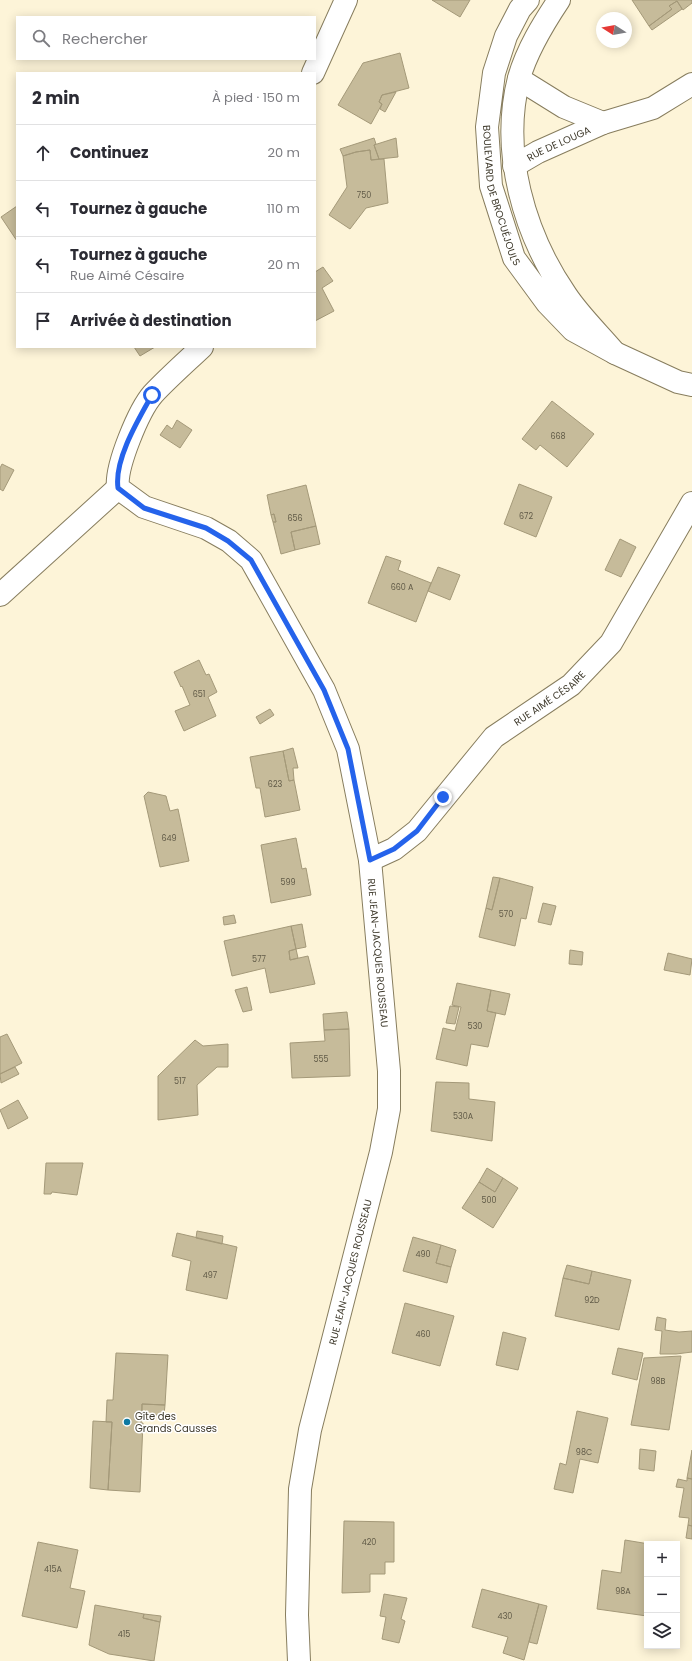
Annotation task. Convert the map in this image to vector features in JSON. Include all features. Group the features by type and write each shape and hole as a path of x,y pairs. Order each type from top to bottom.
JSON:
{"street":[{"path":"313,72 346,0"},
{"name":"BOULEVARD DE BROCUÉJOULS","path":"528,0 520,9 506,36 494,73 487,127 491,186 514,258 543,297 572,330 615,353 678,382 692,385"},
{"name":"BOULEVARD DE BROCUÉJOULS","path":"559,0 541,26 519,78 513,122 514,166 527,222 546,262 566,296 615,353"},
{"name":"RUE DE LOUGA","path":"519,78 564,107 603,123"},
{"name":"RUE DE LOUGA","path":"514,166 538,152 603,123 653,108 692,84"},
{"path":"0,595 118,488 117,481 122,458 132,430 152,395 201,348"},
{"name":"RUE JEAN-JACQUES ROUSSEAU","path":"118,488 144,508 206,528 228,541 251,560 324,690 348,749 370,860 390,1071 389,1109 381,1152 310,1430 300,1489 297,1615 299,1661"},
{"name":"RUE AIMÉ CÉSAIRE","path":"370,860 394,849 417,831 494,737 571,685 611,643 692,503"}],"building":[{"path":"432,0 470,0 460,17"},
{"path":"632,0 692,0 692,3 683,10 677,1 669,6 672,9 649,26"},
{"path":"677,1 682,9 652,30 649,26 672,9 669,6"},
{"path":"400,53 409,88 382,95 379,102 382,104 371,124 338,105 363,63"},
{"path":"396,92 385,112 380,109 382,104 379,102 382,95"},
{"path":"374,138 376,144 374,145 379,159 371,160 370,150 343,156 340,149"},
{"path":"396,138 398,157 379,159 374,145"},
{"path":"370,150 371,160 384,159 388,203 366,208 350,229 329,215 347,187 343,156"},
{"path":"16,207 16,240 1,217"},
{"path":"323,267 333,281 322,288 334,311 316,320 316,271"},
{"path":"135,348 153,348 140,356"},
{"path":"552,401 594,434 567,467 540,445 536,450 522,439"},
{"path":"177,420 192,430 180,448 160,435 167,425 172,429"},
{"path":"2,464 14,470 3,491 0,489 0,468"},
{"path":"519,484 552,497 536,537 504,524"},
{"path":"306,485 316,526 291,532 295,550 281,554 273,522 276,522 274,514 271,515 267,495"},
{"path":"274,514 276,522 273,522 271,515"},
{"path":"316,526 320,544 295,550 291,532"},
{"path":"620,539 636,547 621,577 605,570"},
{"path":"386,556 401,561 398,570 431,583 416,622 368,603"},
{"path":"438,567 460,575 450,600 428,591"},
{"path":"199,660 206,675 209,674 217,692 208,697 216,716 184,731 175,711 190,705 174,672"},
{"path":"270,709 274,715 260,724 256,717"},
{"path":"293,748 298,768 293,768 294,780 289,781 283,751"},
{"path":"283,751 289,781 294,780 300,810 265,817 260,788 256,788 250,757"},
{"path":"148,792 166,796 170,811 178,809 189,861 160,867 144,796"},
{"path":"296,838 302,869 306,868 311,895 271,903 261,845"},
{"path":"493,877 500,878 492,910 486,908"},
{"path":"500,878 533,887 526,919 521,918 515,946 479,937 486,908 492,910"},
{"path":"543,903 556,906 551,925 538,922"},
{"path":"234,915 236,923 224,925 223,917"},
{"path":"302,924 306,947 296,949 291,926"},
{"path":"291,926 296,949 289,951 290,960 308,956 315,984 270,993 265,968 232,976 224,941"},
{"path":"296,949 298,958 290,960 289,951"},
{"path":"570,950 583,952 582,965 569,964"},
{"path":"668,953 692,959 690,975 664,970"},
{"path":"457,983 491,990 487,1011 496,1013 488,1047 471,1044 467,1066 436,1059 443,1028 455,1031 461,1007 452,1005"},
{"path":"247,987 252,1010 243,1012 235,990"},
{"path":"491,990 510,994 505,1015 487,1011"},
{"path":"450,1006 459,1007 455,1024 446,1023"},
{"path":"347,1012 349,1029 324,1030 323,1014"},
{"path":"349,1029 350,1076 292,1078 290,1043 325,1041 324,1030"},
{"path":"7,1034 22,1063 0,1074 0,1037"},
{"path":"195,1040 203,1046 228,1044 228,1067 217,1067 197,1085 198,1115 158,1120 158,1076"},
{"path":"15,1067 19,1074 1,1083 0,1074"},
{"path":"436,1082 469,1083 469,1099 495,1102 492,1141 431,1131"},
{"path":"18,1100 28,1118 8,1129 0,1110"},
{"path":"46,1163 83,1163 77,1195 52,1192 51,1194 44,1194"},
{"path":"487,1168 503,1178 495,1192 479,1182"},
{"path":"503,1178 518,1188 493,1228 462,1208 479,1182 495,1192"},
{"path":"197,1231 223,1236 222,1244 196,1238"},
{"path":"177,1233 237,1247 227,1299 186,1290 191,1261 172,1256"},
{"path":"413,1237 441,1245 436,1263 451,1267 447,1283 403,1271"},
{"path":"441,1245 456,1250 451,1267 436,1263"},
{"path":"567,1265 592,1271 589,1284 563,1278"},
{"path":"592,1271 631,1280 619,1330 555,1316 563,1278 589,1284"},
{"path":"405,1303 454,1316 440,1366 392,1353"},
{"path":"657,1317 666,1319 665,1330 679,1332 692,1331 692,1352 660,1354 662,1331 655,1330"},
{"path":"503,1332 526,1338 518,1370 496,1365"},
{"path":"618,1348 643,1353 637,1380 612,1374"},
{"name":"Gîte des Grands Causses","path":"116,1353 168,1355 165,1405 142,1404 141,1423 143,1423 140,1492 108,1490 112,1422 106,1422 107,1400 113,1400"},
{"path":"681,1356 669,1430 631,1425 644,1358"},
{"path":"142,1404 165,1405 164,1415 142,1415"},
{"path":"577,1411 608,1418 598,1463 580,1459 573,1493 554,1489 560,1463 566,1465"},
{"path":"93,1421 112,1422 108,1490 90,1488"},
{"path":"640,1449 656,1451 654,1471 639,1469"},
{"path":"692,1450 692,1479 687,1478"},
{"path":"687,1478 692,1479 692,1526 688,1525 689,1518 679,1517 684,1488 676,1487 678,1479 687,1481"},
{"path":"344,1521 394,1522 394,1562 385,1562 385,1574 370,1574 370,1592 342,1593"},
{"path":"688,1525 692,1526 692,1539 686,1538"},
{"path":"625,1540 644,1543 644,1616 597,1609 602,1570 621,1573"},
{"path":"38,1542 78,1550 70,1588 85,1591 77,1628 22,1616"},
{"path":"482,1589 539,1604 524,1660 503,1653 508,1637 472,1627"},
{"path":"384,1594 407,1598 401,1619 405,1621 399,1643 382,1639 386,1617 380,1616"},
{"path":"539,1604 547,1606 537,1644 529,1642"},
{"path":"95,1605 144,1614 143,1618 160,1622 154,1661 109,1654 89,1645"},
{"path":"144,1614 161,1616 160,1622 143,1618"}],"place":[{"name":"Gîte des Grands Causses","path":"127,1422"}],"route":[{"path":"152,395 132,430 122,458 117,481 118,488 144,508 206,528 228,541 251,560 324,690 348,749 370,860 394,849 417,831 443,797"}]}
